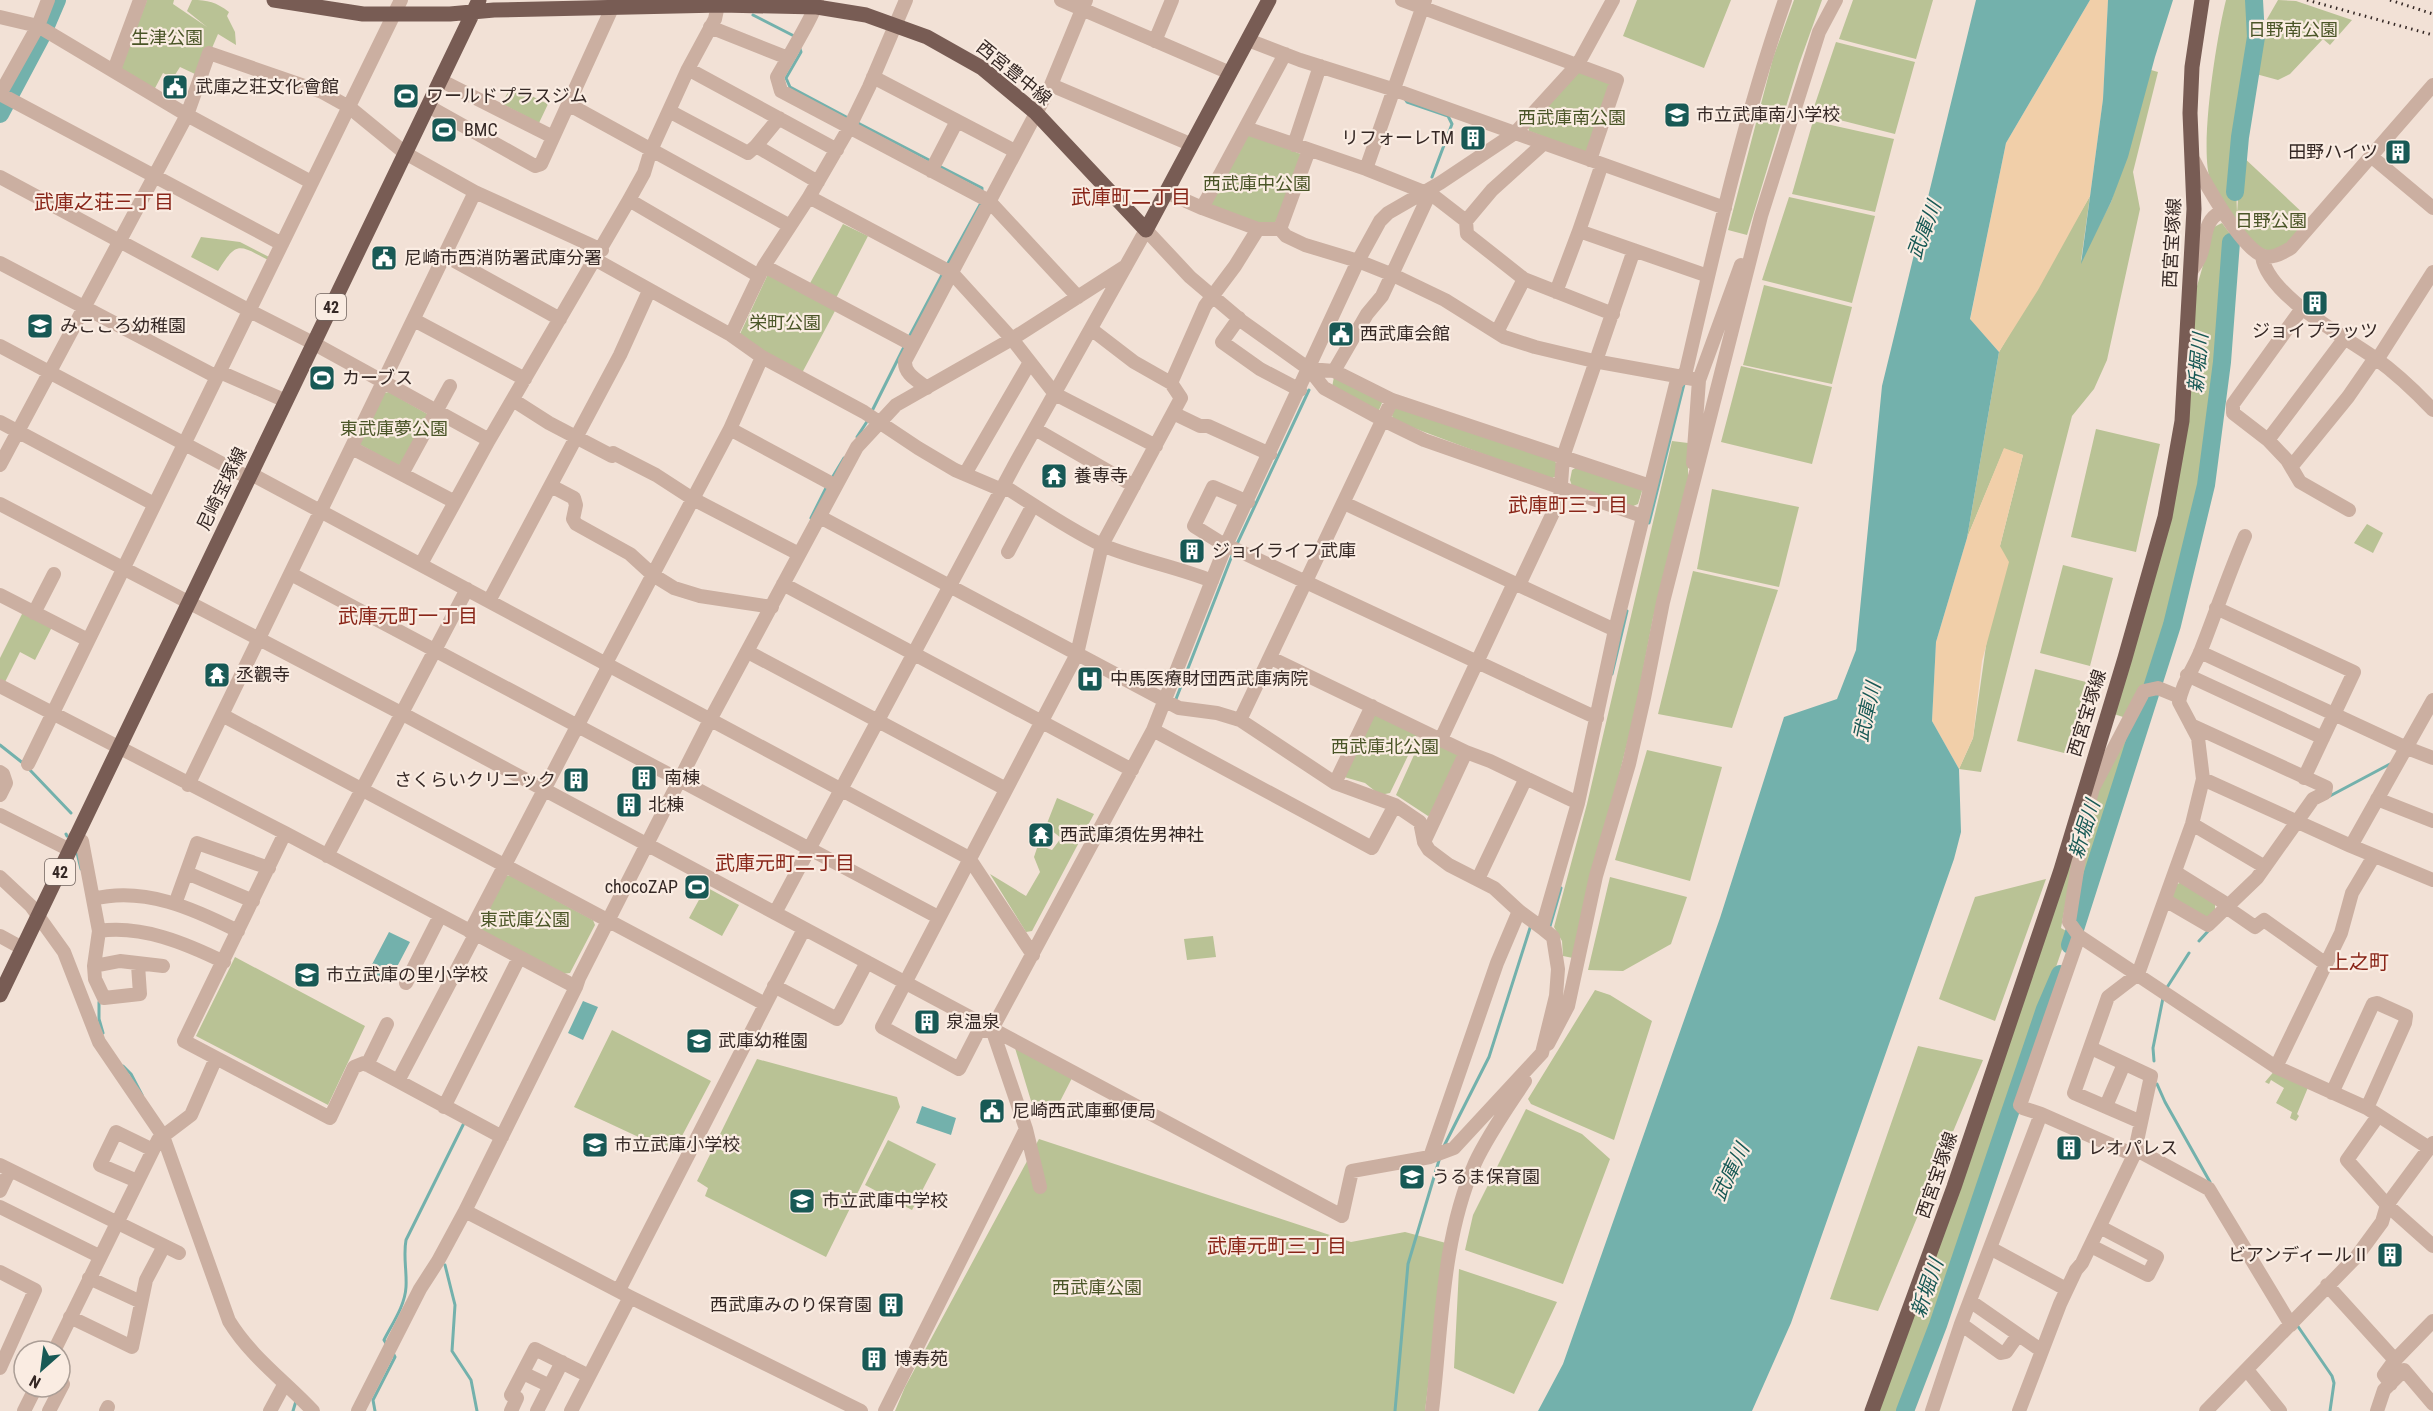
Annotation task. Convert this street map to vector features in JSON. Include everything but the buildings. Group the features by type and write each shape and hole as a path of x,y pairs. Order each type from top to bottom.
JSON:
{"main road":[{"name":"西宮豊中線","path":"274,0 363,14 394,14 476,6 590,4 612,8 721,4 817,4 866,15 927,37 974,63 1036,113 1146,230"},
{"path":"1146,230 1269,0"},
{"name":"西宮宝塚線","path":"1872,1411 1992,1076 2089,787 2165,517 2181,421 2191,272 2194,160 2190,113 2192,67 2202,0"},
{"name":"尼崎宝塚線","path":"1,992 476,6"}],"street":[{"path":"48,0 42,29 3,96 282,244"},
{"path":"114,70 140,0"},
{"path":"28,764 401,0"},
{"path":"731,335 762,271 849,128 906,0"},
{"path":"1061,0 1084,5 1155,41 1230,73"},
{"path":"1155,41 1172,0"},
{"path":"1402,0 1424,4 1617,81 1579,231 1557,292"},
{"path":"1040,1187 1026,1129 992,1029 1153,730 1227,545 1358,261 1380,220 1388,213 1426,194 1515,134 1578,64 1613,0"},
{"path":"1542,928 1578,803 1615,630 1676,384 1686,371 1725,208 1765,58 1785,0"},
{"path":"1432,1411 1441,1310 1455,1225 1475,1163 1556,1031 1568,1006 1596,876 1629,764 1663,602 1761,216 1819,32 1836,0"},
{"path":"421,564 489,440 599,255 644,173 651,150 721,4"},
{"path":"817,4 777,77 781,92 988,201 1078,297"},
{"path":"1366,170 1424,4"},
{"path":"927,388 904,368 909,343 947,270 1036,113 1051,84 1084,5"},
{"path":"428,106 535,166 541,164 612,8"},
{"path":"0,17 42,29 188,115 311,182"},
{"path":"710,27 788,58"},
{"path":"1248,40 1725,208"},
{"path":"0,465 188,115 209,53 304,85 347,110 405,153 474,195 599,255 649,291 731,335 762,357 879,422 918,448 965,474 1002,490 1010,490 1102,545 1212,581"},
{"path":"1202,208 1285,54"},
{"path":"1294,145 1320,66"},
{"path":"688,69 837,150"},
{"path":"873,77 1015,151"},
{"path":"440,80 553,137"},
{"path":"1051,84 1190,144"},
{"path":"2194,160 2222,211 2251,248 2262,256 2276,256 2291,248 2433,85"},
{"path":"568,105 790,226"},
{"path":"669,111 748,153 779,118"},
{"path":"931,171 957,121"},
{"path":"1246,128 1366,170 1426,194 1466,220"},
{"path":"1543,144 1492,190 1466,220 1467,234 1524,279 1613,314"},
{"path":"756,146 818,182"},
{"path":"1280,229 1309,150"},
{"path":"2372,157 2433,208"},
{"path":"0,177 250,312 313,343 489,440"},
{"path":"1166,192 1258,229 1280,229 1286,236 1305,245 1358,261 1393,275 1445,300 1504,337 1594,361 1699,380"},
{"path":"1334,370 1393,275 1426,194"},
{"path":"188,785 474,195"},
{"path":"809,197 947,270 1011,339 1055,394 1156,446"},
{"path":"629,200 762,271 909,343"},
{"path":"2191,272 2200,258 2208,222 2212,216 2222,211"},
{"path":"1693,488 1694,425 1699,380 1761,216"},
{"path":"1171,382 1205,306 1235,266 1258,229"},
{"path":"775,913 1035,429 1146,230 1212,296 1309,369 1324,388 1424,440 1642,516"},
{"path":"1579,231 1708,276"},
{"path":"1441,739 1477,662 1560,498 1563,457 1594,361 1613,314 1634,250"},
{"path":"444,255 560,319"},
{"path":"2262,256 2263,266 2282,293 2376,359 2431,402"},
{"path":"0,262 85,308 219,374 286,401"},
{"path":"358,1411 420,1289 465,1211 679,779 857,447 896,405 1011,339 1126,266"},
{"path":"2291,467 2348,398 2433,272"},
{"path":"1497,332 1524,279"},
{"path":"489,601 620,355 649,291"},
{"path":"2303,307 2233,404 2233,412 2268,440 2291,467 2300,482 2349,510"},
{"path":"1239,318 1222,342 1260,369 1299,390"},
{"path":"414,320 525,379"},
{"path":"992,1029 978,1032 959,1069 882,1026 1077,654 1102,545 1181,398 1171,382 1134,362 1091,329"},
{"path":"2268,440 2345,338"},
{"path":"0,346 184,444 421,564 969,858 1033,955"},
{"path":"398,1081 472,933 503,865 606,671 606,663 730,429 762,357"},
{"path":"965,474 1030,362"},
{"path":"1309,369 1334,370 1392,400 1650,486"},
{"path":"402,474 450,386"},
{"path":"513,400 576,437 612,456 614,453 657,475 693,499 799,554"},
{"path":"1240,720 1392,400"},
{"path":"1173,413 1270,454"},
{"path":"0,422 154,504"},
{"path":"730,429 837,486"},
{"path":"1035,429 1134,486"},
{"path":"352,448 455,502"},
{"path":"551,486 574,498 576,505 573,519 576,524 630,554 653,575 674,588 700,596 772,607"},
{"path":"1248,502 1213,487 1194,526 1227,545 1597,718"},
{"path":"1344,503 1615,630"},
{"path":"0,504 401,713 1342,1216 1352,1172 1430,1157 1454,1148 1542,1053 1556,996 1558,969 1553,937 1494,888 1449,865 1429,850 1424,842 1420,822 1395,805 1335,783 1240,720 1217,713 1179,708 820,517"},
{"path":"1008,552 1033,505"},
{"path":"2141,1122 2074,1093 2108,997 2138,974 2192,824 2203,779 2198,738 2179,702 2187,675 2200,652 2245,536"},
{"path":"34,613 54,574"},
{"path":"291,574 578,724 808,850 938,917"},
{"path":"783,584 1132,770"},
{"path":"327,856 467,589"},
{"path":"0,596 88,640"},
{"path":"2216,608 2354,672 2304,778"},
{"path":"748,652 1006,789"},
{"path":"2200,652 2406,748 2433,758"},
{"path":"1270,658 1578,803"},
{"path":"2187,675 2323,738"},
{"path":"0,686 576,987"},
{"path":"2180,697 2152,689 2140,696 2089,787 2069,922 2076,931 2276,1067 2372,1112 2431,1146 2387,1205 2382,1222 2357,1256 2327,1285 2213,1408"},
{"path":"2351,846 2433,700"},
{"path":"1335,783 1372,706"},
{"path":"222,715 765,1004"},
{"path":"2165,900 2208,926 2257,878 2313,800 2325,793 2326,788 2192,725"},
{"path":"1153,730 1372,848 1395,805"},
{"path":"1424,842 1466,752"},
{"path":"0,772 6,783 0,795"},
{"path":"1478,879 1526,778"},
{"path":"2203,779 2373,858 2433,880"},
{"path":"2377,799 2433,820"},
{"path":"0,815 73,843 82,841 99,931 94,966 95,979 104,998 140,994 138,965"},
{"path":"2192,824 2265,867"},
{"path":"285,833 184,1041 330,1118 354,1067 364,1063 502,1137"},
{"path":"175,904 197,843 268,868"},
{"path":"2276,1067 2341,933 2352,893 2373,858"},
{"path":"2175,872 2255,927 2264,920 2326,964"},
{"path":"187,873 253,902"},
{"path":"0,877 31,906 64,952 92,1024 109,1059 163,1136 229,1321 235,1332 284,1385 313,1411"},
{"path":"93,899 120,896 152,897 175,904 238,931"},
{"path":"1430,1157 1497,963 1519,911"},
{"path":"405,983 440,916"},
{"path":"571,1411 589,1376 625,1293 765,1004 804,929"},
{"path":"99,931 140,930 200,950 224,962"},
{"path":"2076,931 2020,1106 2134,1152 2210,1189 2292,1325"},
{"path":"0,936 22,948"},
{"path":"444,1107 519,958"},
{"path":"94,966 120,961 138,965 163,966"},
{"path":"774,986 837,1020 867,962"},
{"path":"2332,1093 2373,1004 2377,1003 2406,1017 2372,1112 2348,1160 2387,1205 2431,1239"},
{"path":"367,1065 387,1024"},
{"path":"2019,1411 2066,1289 2091,1246 2134,1152 2151,1076 2091,1048"},
{"path":"60,1339 158,1140 191,1115 216,1058"},
{"path":"2106,1106 2124,1064"},
{"path":"1932,1411 1961,1324 2041,1114"},
{"path":"885,1411 1026,1129"},
{"path":"137,1181 100,1165 116,1132 153,1150"},
{"path":"0,1191 5,1168 179,1253"},
{"path":"0,1207 99,1256"},
{"path":"465,1211 861,1411"},
{"path":"2091,1246 2148,1275 2157,1257 2100,1227"},
{"path":"70,1317 132,1347 146,1280 164,1246"},
{"path":"1990,1248 2066,1289"},
{"path":"0,1272 35,1290 0,1368"},
{"path":"89,1278 141,1302"},
{"path":"2327,1285 2395,1360"},
{"path":"1970,1300 2042,1351"},
{"path":"2391,1384 2384,1375 2395,1360 2433,1321"},
{"path":"1961,1324 2001,1353 2006,1352 2018,1335"},
{"path":"511,1411 517,1398 511,1395 534,1349 589,1376"},
{"path":"537,1411 562,1362"},
{"path":"2247,1370 2280,1411"},
{"path":"2377,1411 2384,1390 2404,1370 2433,1404"},
{"path":"523,1373 549,1386"},
{"path":"270,1411 284,1385"}],"green space":[{"name":"生津公園","path":"147,0 174,0 173,4 207,27 187,11 192,0 207,1 220,6 229,12 227,16 235,32 236,45 218,34 195,74 180,67 173,78 163,73 154,90 121,68"},
{"path":"1637,0 1731,0 1704,68 1623,36"},
{"path":"1794,0 1822,0 1799,64 1747,235 1728,230 1773,58"},
{"path":"1853,0 1933,0 1916,59 1839,39"},
{"name":"日野公園","path":"2226,0 2249,0 2249,27 2235,156 2237,214 2241,155 2306,216 2309,222 2293,241 2275,250 2258,249 2232,217 2211,182 2208,167 2210,92"},
{"name":"日野南公園","path":"2278,0 2296,1 2352,20 2330,45 2323,39 2290,74 2278,80 2256,74 2263,26"},
{"path":"1836,42 1915,62 1895,134 1812,113"},
{"name":"西武庫南公園","path":"1581,70 1613,81 1588,153 1529,131 1528,127"},
{"path":"2151,70 2158,72 2133,172 2140,209 2107,360 2094,389 2072,416 1981,772 1959,769 1973,738 2000,546 2023,455 2004,449 1967,538 1999,352 2090,196 2081,261 2111,202"},
{"path":"511,86 548,104 539,123 502,104"},
{"path":"1813,121 1894,139 1875,212 1792,194"},
{"name":"西武庫中公園","path":"1248,133 1303,155 1274,226 1244,219 1210,206"},
{"path":"1789,197 1875,216 1852,303 1762,280"},
{"path":"2222,223 2237,243 2223,417 2215,468 2174,593 2149,684 2126,718 2114,714 2160,555 2191,307 2214,227"},
{"path":"843,224 868,236 835,300 809,285"},
{"path":"201,237 240,242 271,258 270,261 240,248 230,254 218,271 191,257"},
{"name":"栄町公園","path":"768,274 836,309 802,373 766,353 740,334"},
{"path":"1764,285 1852,307 1832,384 1743,365"},
{"path":"1741,366 1832,387 1812,464 1721,442"},
{"path":"1334,377 1381,400 1379,410 1374,411 1332,387"},
{"name":"東武庫夢公園","path":"389,392 429,415 399,466 359,444 384,393"},
{"path":"1399,407 1554,459 1557,465 1557,476 1550,479 1395,421 1392,416 1394,408"},
{"path":"2096,429 2160,444 2136,552 2071,537"},
{"path":"1672,441 1688,443 1688,488 1653,618 1635,712 1573,958 1563,956 1562,941 1554,927 1587,804"},
{"path":"1577,467 1639,486 1642,491 1638,504 1631,507 1572,486 1570,480 1572,470"},
{"path":"1712,489 1799,507 1779,587 1697,569"},
{"path":"2367,524 2383,533 2373,553 2354,543"},
{"path":"2063,565 2113,578 2090,666 2040,653"},
{"path":"1693,571 1778,590 1732,728 1658,714"},
{"path":"23,612 52,627 35,660 20,652 4,684 0,682 0,658"},
{"path":"2035,669 2086,682 2068,754 2017,741"},
{"name":"西武庫北公園","path":"1373,711 1419,733 1390,793 1380,795 1365,783 1344,777"},
{"path":"2129,727 2133,728 2109,801 2075,922 2088,812"},
{"path":"1423,735 1457,752 1459,757 1432,814 1428,816 1396,795"},
{"path":"1647,750 1722,767 1690,881 1615,860"},
{"path":"1057,798 1094,814 1032,931 1026,932 990,874 1026,896 1040,872 1034,857 1038,845 1052,850 1061,838 1046,826"},
{"path":"2080,826 2061,928 2068,932 1980,1188 1899,1411 1875,1411"},
{"name":"東武庫公園","path":"504,875 511,876 593,920 595,925 570,973 561,974 477,932"},
{"path":"1610,877 1687,897 1671,944 1623,971 1588,970"},
{"path":"2046,879 1995,1021 1939,999 1975,897"},
{"path":"2182,882 2215,902 2215,910 2209,917 2202,917 2174,901 2172,895 2175,885"},
{"path":"706,887 739,905 722,936 689,918"},
{"path":"1213,936 1216,957 1187,960 1184,939"},
{"path":"235,957 365,1026 328,1105 196,1036"},
{"path":"1595,990 1610,995 1652,1021 1614,1140 1531,1104 1528,1099"},
{"path":"612,1030 711,1081 673,1153 574,1107"},
{"path":"1918,1046 1983,1060 1878,1311 1830,1299"},
{"path":"1015,1048 1072,1078 1051,1119 1035,1114"},
{"path":"757,1059 897,1097 900,1107 826,1257 705,1196 708,1188 697,1181"},
{"path":"2276,1069 2309,1085 2296,1121 2290,1118 2292,1112 2276,1103 2284,1088 2271,1080 2269,1084 2265,1082"},
{"path":"1526,1109 1582,1134 1610,1159 1563,1284 1465,1250 1473,1215"},
{"name":"西武庫公園","path":"1039,1139 1351,1242 1405,1232 1446,1243 1425,1411 895,1411 905,1387"},
{"path":"888,1140 936,1164 912,1210 865,1185"},
{"path":"1459,1269 1557,1302 1514,1394 1454,1368"}],"sand":[{"path":"2090,0 2108,0 2103,99 2090,196 2038,290 1999,352 1970,320 2006,143"},
{"path":"2004,448 2023,455 2000,546 2009,562 1982,661 1973,738 1959,769 1932,721 1936,642 1967,538"}],"water":[{"name":"武庫川","path":"1976,0 2090,0 2006,143 1970,319 1999,352 1967,538 1936,642 1932,721 1959,769 1961,832 1954,859 1791,1323 1752,1411 1538,1411 1563,1364 1720,918 1784,717 1837,699 1856,650 1882,386"},
{"path":"2108,0 2173,0 2128,157 2111,202 2081,264 2103,99"},
{"path":"389,932 410,942 389,982 368,972"},
{"path":"583,1001 598,1007 583,1040 568,1033"},
{"path":"922,1106 956,1118 951,1135 916,1123"}],"waterway":[{"path":"0,114 42,35 57,0"},
{"name":"新堀川","path":"2235,192 2240,137 2256,37 2254,0"},
{"path":"753,15 796,37"},
{"path":"799,46 801,52 786,78 790,87 850,119"},
{"path":"1405,99 1407,102 1448,116 1452,124 1432,177"},
{"path":"856,122 929,160"},
{"path":"941,167 982,188 982,191"},
{"path":"947,265 981,203"},
{"name":"新堀川","path":"2070,945 2172,625 2206,485 2222,362 2231,242"},
{"path":"908,339 943,273"},
{"path":"872,411 905,345"},
{"path":"1649,523 1684,384"},
{"path":"1237,544 1309,390"},
{"path":"857,437 868,420"},
{"path":"832,478 844,458"},
{"path":"811,518 827,486"},
{"path":"1176,699 1233,553"},
{"path":"1612,674 1627,611"},
{"path":"0,745 24,764"},
{"path":"2328,797 2390,764"},
{"path":"29,769 71,813"},
{"path":"77,853 81,869"},
{"path":"1550,926 1561,888"},
{"path":"1443,1148 1489,1057 1530,928"},
{"path":"2199,941 2210,929"},
{"path":"2166,989 2189,953"},
{"name":"新堀川","path":"1905,1411 1938,1325 2045,1009 2060,974"},
{"path":"2154,1061 2153,1048 2163,998"},
{"path":"99,1002 99,1019 103,1033"},
{"path":"123,1066 131,1074 142,1095"},
{"path":"2157,1084 2210,1182"},
{"path":"387,1345 384,1340 398,1315 405,1294 406,1240 464,1123"},
{"path":"1395,1411 1408,1264 1440,1157"},
{"path":"445,1265 455,1305 452,1351 471,1380 477,1411"},
{"path":"2297,1325 2332,1376 2334,1383 2330,1411"},
{"path":"375,1411 373,1400 395,1357 393,1353"},
{"path":"293,1411 296,1401"}],"railway":[{"path":"2307,0 2433,35"},
{"path":"2390,0 2433,14"}],"place":[{"name":"武庫之荘文化會館","path":"175,87"},
{"name":"ワールドプラスジム","path":"406,96"},
{"name":"市立武庫南小学校","path":"1677,115"},
{"name":"BMC","path":"444,130"},
{"name":"リフォーレTM","path":"1473,138"},
{"name":"田野ハイツ","path":"2398,152"},
{"name":"尼崎市西消防署武庫分署","path":"384,258"},
{"name":"ジョイプラッツ","path":"2315,303"},
{"name":"みこころ幼稚園","path":"40,326"},
{"name":"西武庫会館","path":"1341,334"},
{"name":"カーブス","path":"322,378"},
{"name":"養専寺","path":"1054,476"},
{"name":"ジョイライフ武庫","path":"1192,551"},
{"name":"丞觀寺","path":"217,675"},
{"name":"中馬医療財団西武庫病院","path":"1090,679"},
{"name":"南棟","path":"644,778"},
{"name":"さくらいクリニック","path":"576,780"},
{"name":"北棟","path":"629,805"},
{"name":"西武庫須佐男神社","path":"1041,835"},
{"name":"chocoZAP","path":"697,887"},
{"name":"市立武庫の里小学校","path":"307,975"},
{"name":"泉温泉","path":"927,1022"},
{"name":"武庫幼稚園","path":"699,1041"},
{"name":"尼崎西武庫郵便局","path":"992,1111"},
{"name":"市立武庫小学校","path":"595,1145"},
{"name":"レオパレス","path":"2069,1148"},
{"name":"うるま保育園","path":"1412,1177"},
{"name":"市立武庫中学校","path":"802,1201"},
{"name":"ビアンディールⅡ","path":"2390,1255"},
{"name":"西武庫みのり保育園","path":"891,1305"},
{"name":"博寿苑","path":"874,1359"}],"district":[{"name":"武庫町二丁目","path":"1131,197"},
{"name":"武庫之荘三丁目","path":"104,202"},
{"name":"武庫町三丁目","path":"1568,505"},
{"name":"武庫元町一丁目","path":"408,616"},
{"name":"武庫元町二丁目","path":"785,863"},
{"name":"上之町","path":"2359,962"},
{"name":"武庫元町三丁目","path":"1277,1246"}]}
